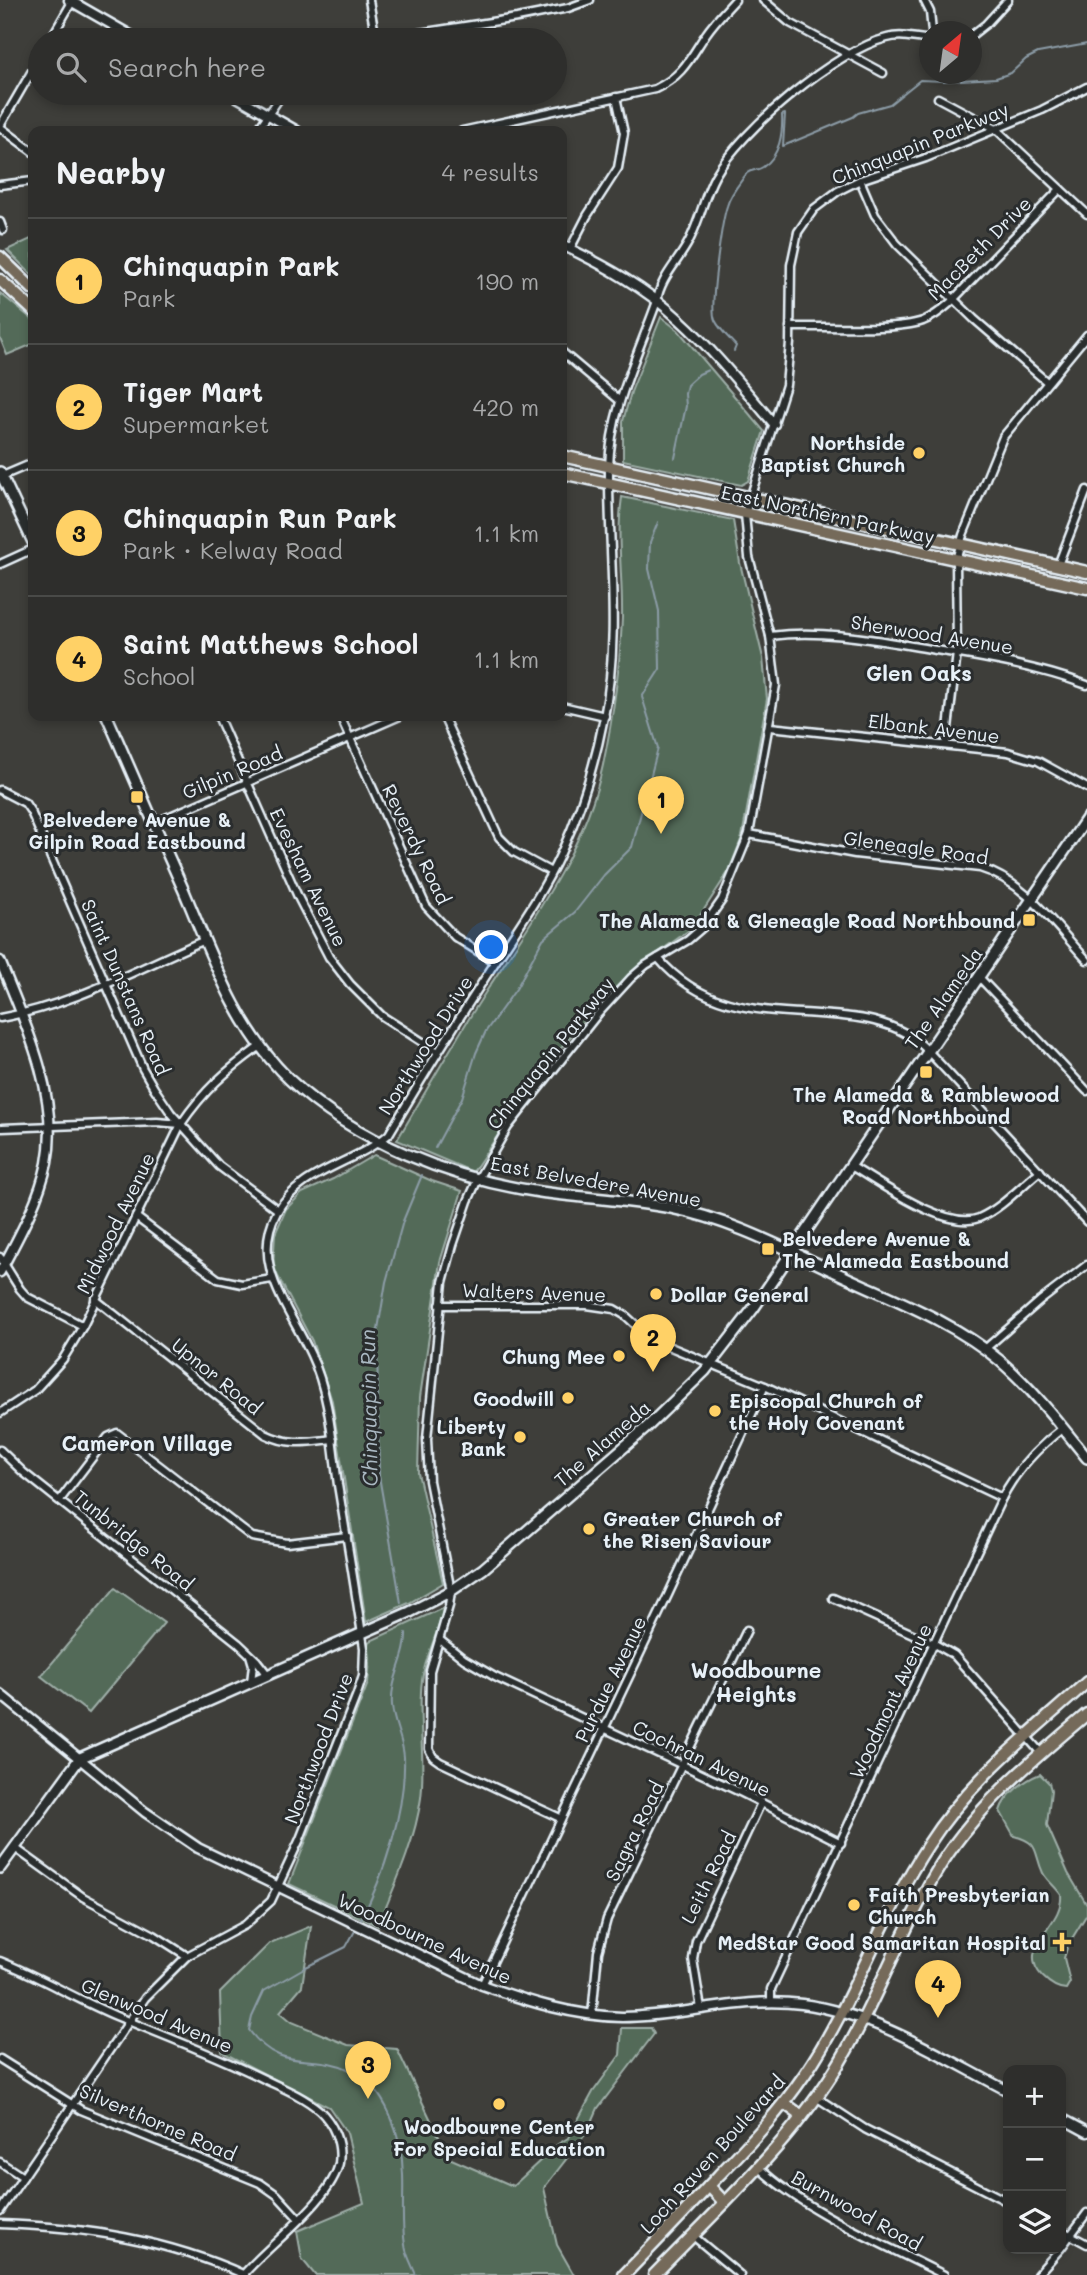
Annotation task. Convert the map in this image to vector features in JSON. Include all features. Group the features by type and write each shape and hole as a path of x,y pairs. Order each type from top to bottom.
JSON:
{"main road":[{"path":"0,257 28,284"},
{"path":"0,280 28,305"},
{"name":"East Northern Parkway","path":"567,457 1087,572"},
{"name":"East Northern Parkway","path":"567,474 1087,588"},
{"path":"1,475 28,532"},
{"name":"East Belvedere Avenue","path":"109,721 232,999 259,1046 289,1080 309,1096 380,1141 436,1166 478,1179 537,1192 629,1201 682,1210 756,1235 946,1324 985,1349 1030,1388 1087,1458"},
{"name":"The Alameda","path":"80,1758 410,1612 451,1591 482,1570 531,1529 671,1405 713,1363 792,1252 1087,818"},
{"name":"Loch Raven Boulevard","path":"624,2275 785,2103 842,2014 901,1890 929,1843 977,1780 1087,1682"},
{"name":"Loch Raven Boulevard","path":"654,2275 758,2167 816,2098 864,2020 922,1898 972,1820 992,1798 1087,1714"},
{"path":"0,1868 80,1758"},
{"path":"785,2103 802,2116"},
{"path":"709,2186 724,2202"}],"street":[{"path":"369,0 373,28"},
{"path":"452,28 568,8 590,0"},
{"path":"485,126 655,89 676,77 708,31 735,0"},
{"path":"763,0 790,23 883,73"},
{"path":"924,0 931,21"},
{"path":"982,27 1008,0"},
{"path":"56,28 71,1 117,28"},
{"name":"Northwood Drive","path":"0,2211 127,2021 155,1986 187,1956 234,1932 254,1918 271,1901 300,1839 361,1683 365,1664 362,1633 333,1439 315,1363 268,1267 270,1226 278,1210 297,1187 389,1134 551,872 579,810 594,765 605,716 612,659 609,467 619,400 657,301 659,287 689,242 714,178 722,165 785,99 850,55 887,37 919,39"},
{"path":"28,78 0,126 28,148"},
{"name":"Chinquapin Parkway","path":"560,1818 440,1762 433,1757 429,1749 430,1671 451,1591 426,1455 440,1305 452,1249 478,1179 509,1127 575,1041 631,978 698,933 711,917 732,880 750,834 776,685 770,636 749,557 745,514 786,385 791,265 798,232 807,217 825,200 860,180 926,158 1059,103 1087,87"},
{"path":"567,246 618,168 624,133 616,97"},
{"path":"938,99 996,129 1087,214"},
{"path":"251,105 288,126"},
{"path":"260,126 274,105"},
{"path":"860,180 876,215 888,233 988,332 1047,382"},
{"path":"0,185 28,182"},
{"name":"MacBeth Drive","path":"790,327 917,323 937,314 1060,188"},
{"path":"567,248 611,270 679,318 774,424"},
{"path":"946,745 957,653 956,560 960,543 1003,437 1087,335"},
{"path":"567,356 619,400"},
{"path":"1,475 28,465"},
{"path":"1058,565 1087,490"},
{"path":"0,565 28,551"},
{"name":"Sherwood Avenue","path":"770,636 805,633 836,635 957,653 1018,663 1087,685"},
{"path":"567,707 605,716"},
{"name":"Evesham Avenue","path":"220,721 301,903 329,957 350,984 382,1016 438,1052"},
{"name":"Reverdy Road","path":"342,721 426,906 455,937 495,962"},
{"name":"Gilpin Road","path":"154,823 389,721"},
{"path":"445,721 499,837 514,852 551,872"},
{"name":"Elbank Avenue","path":"770,727 996,750 1029,758 1087,788"},
{"name":"Saint Dunstans Road","path":"0,790 25,803 31,812 144,1069 171,1112 219,1166 278,1210"},
{"name":"Gleneagle Road","path":"750,834 855,855 980,868 1010,882 1031,900 1087,960"},
{"path":"0,1018 64,1002 205,940"},
{"path":"658,958 676,976 719,1000 749,1009 876,1021 907,1034 928,1051 1087,1222"},
{"path":"0,961 22,1013 48,1108 50,1127 47,1163 38,1193 2,1260 0,1272"},
{"path":"979,977 1087,1091"},
{"name":"Midwood Avenue","path":"0,1413 43,1383 63,1359 83,1326 181,1124 214,1081 259,1046"},
{"path":"2,1128 157,1122 181,1124"},
{"path":"851,1166 937,1213 962,1221 985,1215 1040,1171"},
{"path":"136,1217 218,1279 242,1284 272,1279"},
{"path":"2,1260 27,1297 83,1326"},
{"path":"985,1349 1087,1265"},
{"name":"Upnor Road","path":"95,1299 265,1434 287,1443 300,1444 333,1439"},
{"name":"Walters Avenue","path":"440,1305 559,1304 607,1307 626,1316 651,1339 765,1386 1002,1498"},
{"name":"Purdue Avenue","path":"482,1985 765,1386"},
{"name":"Woodmont Avenue","path":"771,2002 771,1989 1002,1498 1030,1457 1063,1428"},
{"path":"60,1500 108,1437 117,1433 252,1537 287,1543 347,1536"},
{"name":"Tunbridge Road","path":"0,1450 249,1653 268,1675"},
{"path":"833,1598 934,1644 959,1660 1041,1753"},
{"name":"Sagra Road","path":"593,2015 598,1952 603,1930 747,1630"},
{"name":"Cochran Avenue","path":"440,1640 464,1659 495,1677 841,1843"},
{"path":"249,1653 253,1665 251,1682"},
{"name":"Woodbourne Avenue","path":"0,1694 171,1831 224,1862 482,1985 530,2002 593,2015 644,2016 751,2002 820,2007 864,2020 1003,2088"},
{"name":"Leith Road","path":"701,2009 693,1959 696,1941 761,1803"},
{"path":"15,1848 83,1897 178,1948 187,1956"},
{"name":"Glenwood Avenue","path":"0,1961 38,1977 86,2004 209,2053 302,2098 327,2119 337,2138 340,2155 336,2174 330,2185 244,2275"},
{"name":"Silverthorne Road","path":"0,2059 81,2110 260,2183 299,2219"},
{"path":"816,2098 865,2129 1003,2199"},
{"path":"1066,2121 1087,2132"},
{"path":"0,2162 23,2178"},
{"name":"Burnwood Road","path":"758,2167 772,2181 804,2202 944,2275"},
{"path":"1066,2241 1087,2213"},
{"path":"0,2224 100,2231 189,2252 244,2275"},
{"path":"1066,2232 1087,2244"},
{"path":"692,2235 740,2275"},
{"path":"1037,2275 1055,2254"}],"green space":[{"path":"28,240 28,271 7,250"},
{"path":"0,293 28,316 28,346 7,355 0,338"},
{"path":"661,317 678,330 764,431 748,481 741,485 623,460 623,421 631,392"},
{"path":"622,497 733,520 740,563 763,658 767,699 742,837 729,871 692,928 644,963 598,1003 535,1080 473,1172 397,1140 464,1027 555,883 584,826 595,796 610,729 620,655"},
{"path":"374,1155 432,1181 462,1191 440,1262 420,1397 418,1473 443,1583 409,1603 366,1622 332,1401 312,1341 273,1267 275,1234 286,1209 302,1193"},
{"path":"115,1588 164,1623 89,1713 41,1676"},
{"path":"443,1608 422,1680 420,1709 423,1769 418,1814 404,1863 378,1926 289,1884 368,1683 368,1642"},
{"path":"1040,1774 1049,1783 1051,1790 1047,1825 1068,1873 1087,1905 1087,1914 1068,1945 1064,1958 1070,1982 1066,1989 1053,1985 1042,1976 1035,1965 1034,1955 1056,1916 1061,1895 1043,1873 1035,1849 1029,1842 1014,1836 1000,1811 1016,1788"},
{"path":"311,1926 302,1986 280,2012 292,2022 348,2045 397,2049 449,2158 513,2186 568,2138 593,2092 620,2055 622,2028 651,2028 654,2034 598,2108 588,2131 544,2188 557,2245 574,2275 315,2275 302,2259 297,2231 364,2203 347,2133 329,2107 222,2052 220,1993 270,1943"}],"waterway":[{"name":"Chinquapin Run","path":"734,351 736,346 717,324 714,312 717,264 725,215 730,197 747,173 763,167 777,150 782,115 785,114 783,146 858,113 890,104 920,80 996,78 1011,73 1026,59 1038,53 1087,44"},
{"name":"Chinquapin Run","path":"675,458 686,406 687,385 708,370"},
{"name":"Chinquapin Run","path":"435,1148 462,1098 486,1031 516,989 543,939 575,912 604,875 632,847 658,748 642,697 660,669 659,611 649,569 650,542 658,522"},
{"name":"Chinquapin Run","path":"401,1603 379,1476 377,1335 386,1282 403,1221 422,1175"},
{"name":"Chinquapin Run","path":"360,1921 385,1863 401,1798 404,1757 393,1712 392,1695 406,1633"},
{"name":"Chinquapin Run","path":"356,1929 346,1947 264,1991 249,2030 273,2053 350,2070 363,2078 383,2101 400,2145 404,2236 416,2275"}],"place":[{"name":"Northside Baptist Church","path":"919,453"},
{"name":"Belvedere Avenue & Gilpin Road Eastbound","path":"137,797"},
{"name":"Chinquapin Park","path":"661,834"},
{"name":"The Alameda & Gleneagle Road Northbound","path":"1029,920"},
{"name":"The Alameda & Ramblewood Road Northbound","path":"926,1072"},
{"name":"Belvedere Avenue & The Alameda Eastbound","path":"768,1249"},
{"name":"Dollar General","path":"656,1294"},
{"name":"Chung Mee","path":"619,1356"},
{"name":"Tiger Mart","path":"653,1372"},
{"name":"Goodwill","path":"568,1398"},
{"name":"Episcopal Church of the Holy Covenant","path":"715,1411"},
{"name":"Liberty Bank","path":"520,1437"},
{"name":"Greater Church of the Risen Saviour","path":"589,1529"},
{"name":"Faith Presbyterian Church","path":"854,1905"},
{"name":"MedStar Good Samaritan Hospital","path":"1062,1942"},
{"name":"Saint Matthews School","path":"938,2018"},
{"name":"Chinquapin Run Park","path":"368,2099"},
{"name":"Woodbourne Center For Special Education","path":"499,2104"}],"district":[{"name":"Glen Oaks","path":"919,672"},
{"name":"Cameron Village","path":"147,1442"},
{"name":"Woodbourne Heights","path":"756,1681"}]}
